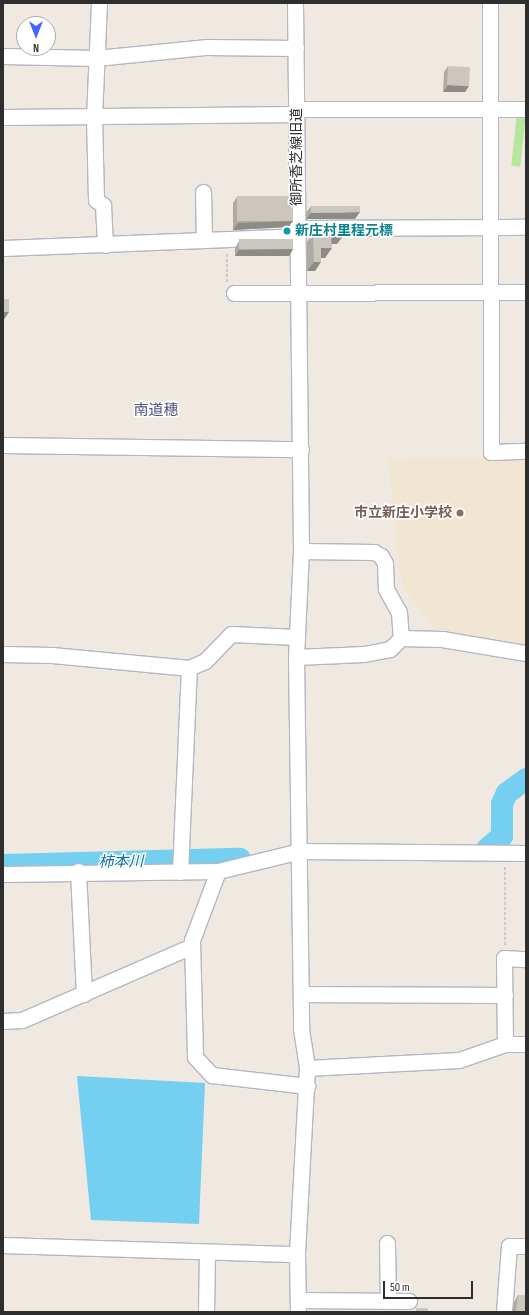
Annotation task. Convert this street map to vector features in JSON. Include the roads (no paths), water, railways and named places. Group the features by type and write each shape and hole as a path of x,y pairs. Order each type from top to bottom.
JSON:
{"street":[{"path":"99,3 94,117 96,200 103,205 104,245"},
{"name":"御所香芝線旧道","path":"295,3 301,449 301,551 296,657 301,994 307,1068 297,1254 298,1306"},
{"path":"490,3 491,452 526,451"},
{"path":"3,56 96,58 207,47 296,48"},
{"path":"3,116 94,117 297,112 526,109"},
{"path":"203,192 204,240"},
{"path":"3,248 228,239 298,232 526,227"},
{"path":"234,293 526,292"},
{"path":"3,445 301,449"},
{"path":"301,551 374,552 381,556 385,563 386,589 399,612 401,638"},
{"path":"3,654 52,655 188,668 205,661 232,634 297,636"},
{"path":"296,657 364,654 390,649 401,638 442,639 526,653"},
{"path":"181,865 188,668"},
{"path":"3,874 181,865 218,871 300,851 526,853"},
{"path":"78,871 84,994"},
{"path":"218,871 192,946 195,1057 202,1067 212,1075 306,1086"},
{"path":"3,1021 22,1020 192,946"},
{"path":"505,1044 504,958 526,959"},
{"path":"301,994 505,995"},
{"path":"307,1068 459,1060 505,1044 526,1044"},
{"path":"386,1243 388,1301"},
{"path":"3,1245 297,1254"},
{"path":"504,1312 509,1246 526,1246"},
{"path":"206,1312 207,1252"},
{"path":"298,1306 409,1301"}],"water":[{"path":"77,1076 205,1083 199,1224 91,1220"}],"waterway":[{"name":"柿本川","path":"487,849 502,836 502,804 507,793 526,779"},
{"name":"柿本川","path":"3,865 240,859"}],"place":[{"name":"新庄村里程元標","path":"287,231"},
{"name":"市立新庄小学校","path":"460,513"}],"district":[{"name":"南道穗","path":"156,411"}]}
